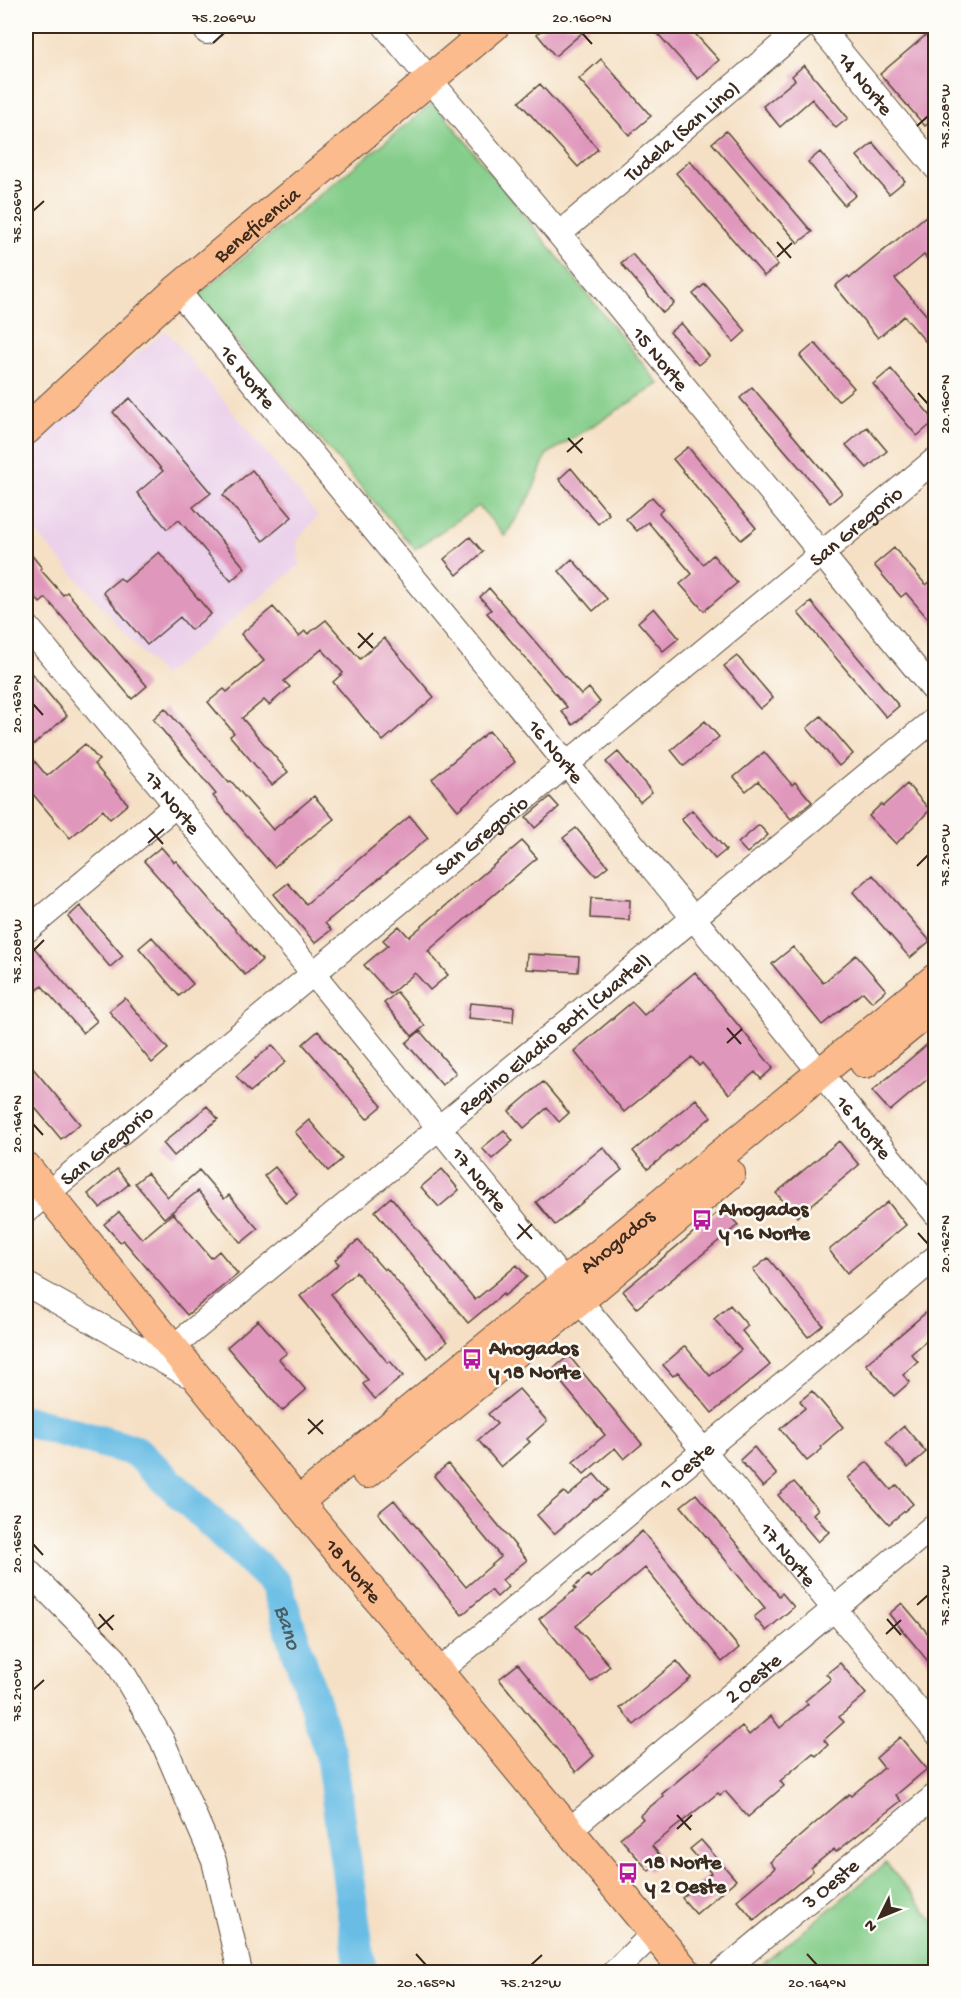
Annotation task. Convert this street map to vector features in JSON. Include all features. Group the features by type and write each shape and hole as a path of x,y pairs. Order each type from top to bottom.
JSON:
{"main road":[{"name":"Beneficencia","path":"26,430 177,290 494,26"},
{"name":"Ahogados","path":"304,1510 827,1081 936,978"},
{"name":"Ahogados","path":"827,1081 936,1005"},
{"name":"18 Norte","path":"26,1167 36,1202 172,1348 437,1673 686,1972"}],"street":[{"name":"15 Norte","path":"385,26 936,693"},
{"name":"Tudela (San Lino)","path":"559,234 804,26"},
{"name":"14 Norte","path":"819,26 936,168"},
{"name":"16 Norte","path":"177,290 425,588 565,764 936,1214"},
{"name":"San Gregorio","path":"36,1202 936,459"},
{"name":"17 Norte","path":"26,625 936,1732"},
{"name":"Regino Eladio Boti (Cuartel)","path":"172,1348 936,718"},
{"path":"26,931 176,805"},
{"name":"1 Oeste","path":"437,1673 936,1257"},
{"path":"26,1284 197,1380"},
{"name":"2 Oeste","path":"568,1831 936,1524"},
{"path":"26,1569 115,1659 162,1740 214,1861 240,1972"},
{"name":"3 Oeste","path":"722,1972 936,1795"},
{"path":"614,1972 654,1933"}],"shaded area":[{"path":"166,330 318,516 297,540 300,565 163,676 26,521 26,448"}],"green space":[{"path":"434,102 659,384 546,455 531,495 505,536 479,506 415,549 196,296"},
{"path":"886,1863 935,1923 935,1972 753,1972"}],"building":[{"path":"546,26 590,26 555,56 537,34"},
{"path":"651,26 688,26 719,60 698,79"},
{"path":"926,35 936,45 936,117 925,126 880,74"},
{"path":"601,59 651,116 629,135 579,79"},
{"path":"804,65 848,118 836,128 812,99 780,127 763,106 795,80 792,76"},
{"path":"540,84 598,149 578,167 519,102"},
{"path":"726,131 812,232 798,243 712,143"},
{"path":"873,143 905,181 889,194 857,156"},
{"path":"820,152 856,195 844,205 808,162"},
{"path":"690,161 778,265 764,276 676,173"},
{"path":"926,216 936,228 936,268 924,255 895,279 936,326 936,354 904,316 878,338 835,286 848,276 850,278"},
{"path":"632,254 674,303 663,313 621,263"},
{"path":"705,284 746,331 734,342 693,294"},
{"path":"681,323 709,356 698,365 670,332"},
{"path":"815,343 854,388 838,401 800,356"},
{"path":"891,369 935,421 917,436 873,384"},
{"path":"752,387 842,493 830,503 740,398"},
{"path":"130,398 211,493 193,507 245,568 231,581 179,520 167,529 137,493 163,471 113,412"},
{"path":"867,427 887,451 867,468 846,445"},
{"path":"688,447 756,528 741,540 673,459"},
{"path":"571,468 609,514 598,524 559,479"},
{"path":"252,470 292,517 263,541 223,495"},
{"path":"652,497 663,509 659,513 703,564 713,555 737,583 704,611 680,584 692,574 648,522 637,531 626,519"},
{"path":"470,537 483,552 457,575 444,559"},
{"path":"26,548 42,568 40,569 63,595 67,592 147,686 132,699 46,598 40,603 26,586"},
{"path":"894,548 926,585 936,577 936,628 906,593 901,597 874,565"},
{"path":"159,552 211,614 191,630 180,617 147,645 103,592 120,578 124,582"},
{"path":"572,559 607,599 593,611 559,571"},
{"path":"489,588 581,695 589,688 600,702 573,725 561,711 567,707 487,613 491,610 480,597"},
{"path":"811,602 899,706 886,717 798,613"},
{"path":"273,607 299,636 305,631 308,634 326,620 360,659 384,638 434,697 383,741 333,682 343,673 322,649 284,681 290,687 269,705 264,700 242,718 288,772 272,785 230,736 234,733 208,702 224,689 227,692 264,661 241,634"},
{"path":"654,608 679,638 663,651 638,622"},
{"path":"737,656 773,698 760,709 724,666"},
{"path":"26,667 67,716 26,751"},
{"path":"165,708 273,830 314,796 334,819 274,867 213,796 216,794 153,719"},
{"path":"821,716 853,754 839,766 807,728"},
{"path":"705,721 719,737 684,766 671,750"},
{"path":"489,731 515,762 458,810 432,779"},
{"path":"85,744 99,760 94,764 128,804 110,819 103,810 70,838 26,786 26,751 47,776"},
{"path":"618,752 652,792 640,802 606,762"},
{"path":"764,752 792,785 795,782 812,802 791,819 758,781 746,791 734,777"},
{"path":"907,784 930,810 896,844 869,816"},
{"path":"550,797 559,807 535,828 526,817"},
{"path":"692,810 726,850 715,859 681,819"},
{"path":"410,816 428,838 325,923 331,930 315,943 274,894 288,883 306,904"},
{"path":"759,825 768,835 747,853 738,843"},
{"path":"576,828 608,866 596,876 563,838"},
{"path":"522,841 537,858 428,951 448,975 430,990 415,973 390,994 364,965 388,945 383,940 399,926 409,937"},
{"path":"161,847 174,862 176,861 262,960 245,975 144,861"},
{"path":"873,875 930,941 910,958 853,892"},
{"path":"591,898 630,900 629,920 590,918"},
{"path":"80,906 123,956 110,967 68,917"},
{"path":"152,937 193,984 179,996 139,948"},
{"path":"31,944 97,1021 83,1033 42,986 26,1000 26,945"},
{"path":"793,947 823,983 856,955 886,990 872,1002 863,992 822,1025 772,964"},
{"path":"527,954 579,957 578,972 526,969"},
{"path":"695,972 773,1068 761,1079 755,1072 729,1094 702,1063 699,1066 692,1057 624,1112 574,1051 632,1002 644,1015"},
{"path":"397,992 425,1026 412,1036 384,1003"},
{"path":"125,998 168,1049 152,1063 109,1011"},
{"path":"470,1003 514,1007 513,1022 468,1018"},
{"path":"318,1031 382,1106 367,1119 303,1044"},
{"path":"420,1031 456,1073 442,1085 406,1043"},
{"path":"936,1037 936,1072 890,1111 872,1091"},
{"path":"272,1045 286,1062 250,1092 236,1076"},
{"path":"26,1060 80,1124 61,1139 26,1097"},
{"path":"543,1082 569,1113 559,1122 547,1108 524,1128 509,1111"},
{"path":"696,1099 711,1117 648,1169 633,1151"},
{"path":"207,1106 218,1119 174,1156 163,1143"},
{"path":"309,1120 342,1159 328,1171 295,1132"},
{"path":"504,1130 513,1141 492,1159 482,1148"},
{"path":"839,1141 859,1165 797,1217 776,1193"},
{"path":"603,1147 622,1170 555,1225 536,1202"},
{"path":"275,1167 297,1194 286,1203 264,1176"},
{"path":"117,1169 129,1184 100,1208 88,1194"},
{"path":"442,1169 459,1190 439,1207 421,1187"},
{"path":"199,1170 224,1199 229,1195 258,1229 241,1243 198,1191 164,1218 135,1183 147,1173 168,1197"},
{"path":"391,1197 475,1300 517,1265 527,1277 468,1323 375,1211"},
{"path":"888,1202 906,1225 847,1273 829,1250"},
{"path":"723,1208 738,1225 637,1308 623,1291"},
{"path":"119,1212 142,1239 173,1213 211,1258 219,1251 238,1274 187,1315 123,1240 120,1242 104,1224"},
{"path":"358,1240 384,1270 386,1268 447,1342 427,1358 356,1272 331,1294 388,1363 390,1361 403,1376 375,1399 363,1384 368,1380 300,1296 339,1264 335,1260"},
{"path":"768,1258 823,1325 808,1337 753,1270"},
{"path":"936,1304 936,1333 911,1354 918,1362 903,1375 910,1382 894,1396 866,1364"},
{"path":"730,1305 748,1326 742,1331 770,1365 712,1413 678,1372 673,1376 663,1365 685,1346 710,1376 741,1350 714,1319"},
{"path":"258,1320 287,1353 279,1359 306,1390 282,1411 227,1347"},
{"path":"569,1356 642,1444 624,1459 615,1448 584,1474 573,1462 605,1435 551,1370"},
{"path":"519,1389 547,1421 527,1439 530,1442 501,1467 478,1440 497,1424 488,1414"},
{"path":"812,1391 843,1427 807,1461 780,1429 805,1408 800,1401"},
{"path":"904,1426 926,1452 908,1468 886,1442"},
{"path":"754,1447 777,1475 763,1487 740,1460"},
{"path":"867,1462 891,1490 897,1485 913,1504 889,1524 848,1478"},
{"path":"448,1464 527,1560 502,1580 508,1587 497,1597 491,1590 462,1615 378,1513 394,1500 466,1587 501,1557 434,1476"},
{"path":"594,1474 608,1490 554,1534 537,1515 564,1492 568,1496"},
{"path":"794,1482 818,1509 813,1514 829,1532 818,1542 778,1495"},
{"path":"696,1494 779,1596 782,1593 794,1607 766,1631 754,1617 765,1608 681,1506"},
{"path":"642,1531 739,1648 722,1662 645,1568 576,1626 610,1666 591,1682 539,1619 576,1589 574,1587 588,1575 590,1578 623,1550"},
{"path":"902,1603 936,1643 936,1671 889,1614"},
{"path":"677,1661 691,1678 634,1725 620,1708"},
{"path":"840,1663 866,1694 839,1717 844,1722 824,1740 828,1745 816,1756 813,1753 780,1781 784,1786 748,1817 725,1791 720,1795 718,1793 652,1846 663,1859 649,1871 620,1838 643,1819 640,1815 742,1726 749,1735 771,1716 780,1728 808,1704 805,1701 831,1679 826,1674"},
{"path":"518,1664 594,1756 576,1772 499,1679"},
{"path":"900,1737 927,1769 896,1795 901,1801 836,1852 834,1849 811,1868 813,1871 754,1920 737,1900 775,1868 770,1862 849,1794 851,1796 884,1768 876,1758"},
{"path":"701,1840 736,1880 696,1914 682,1898 711,1873 690,1849"}],"waterway":[{"name":"Bano","path":"26,1421 136,1451 276,1584 331,1755 361,1972"}],"place":[{"name":"Ahogados y 16 Norte","path":"702,1220"},
{"name":"Ahogados y 18 Norte","path":"472,1359"},
{"name":"18 Norte y 2 Oeste","path":"628,1873"}]}
